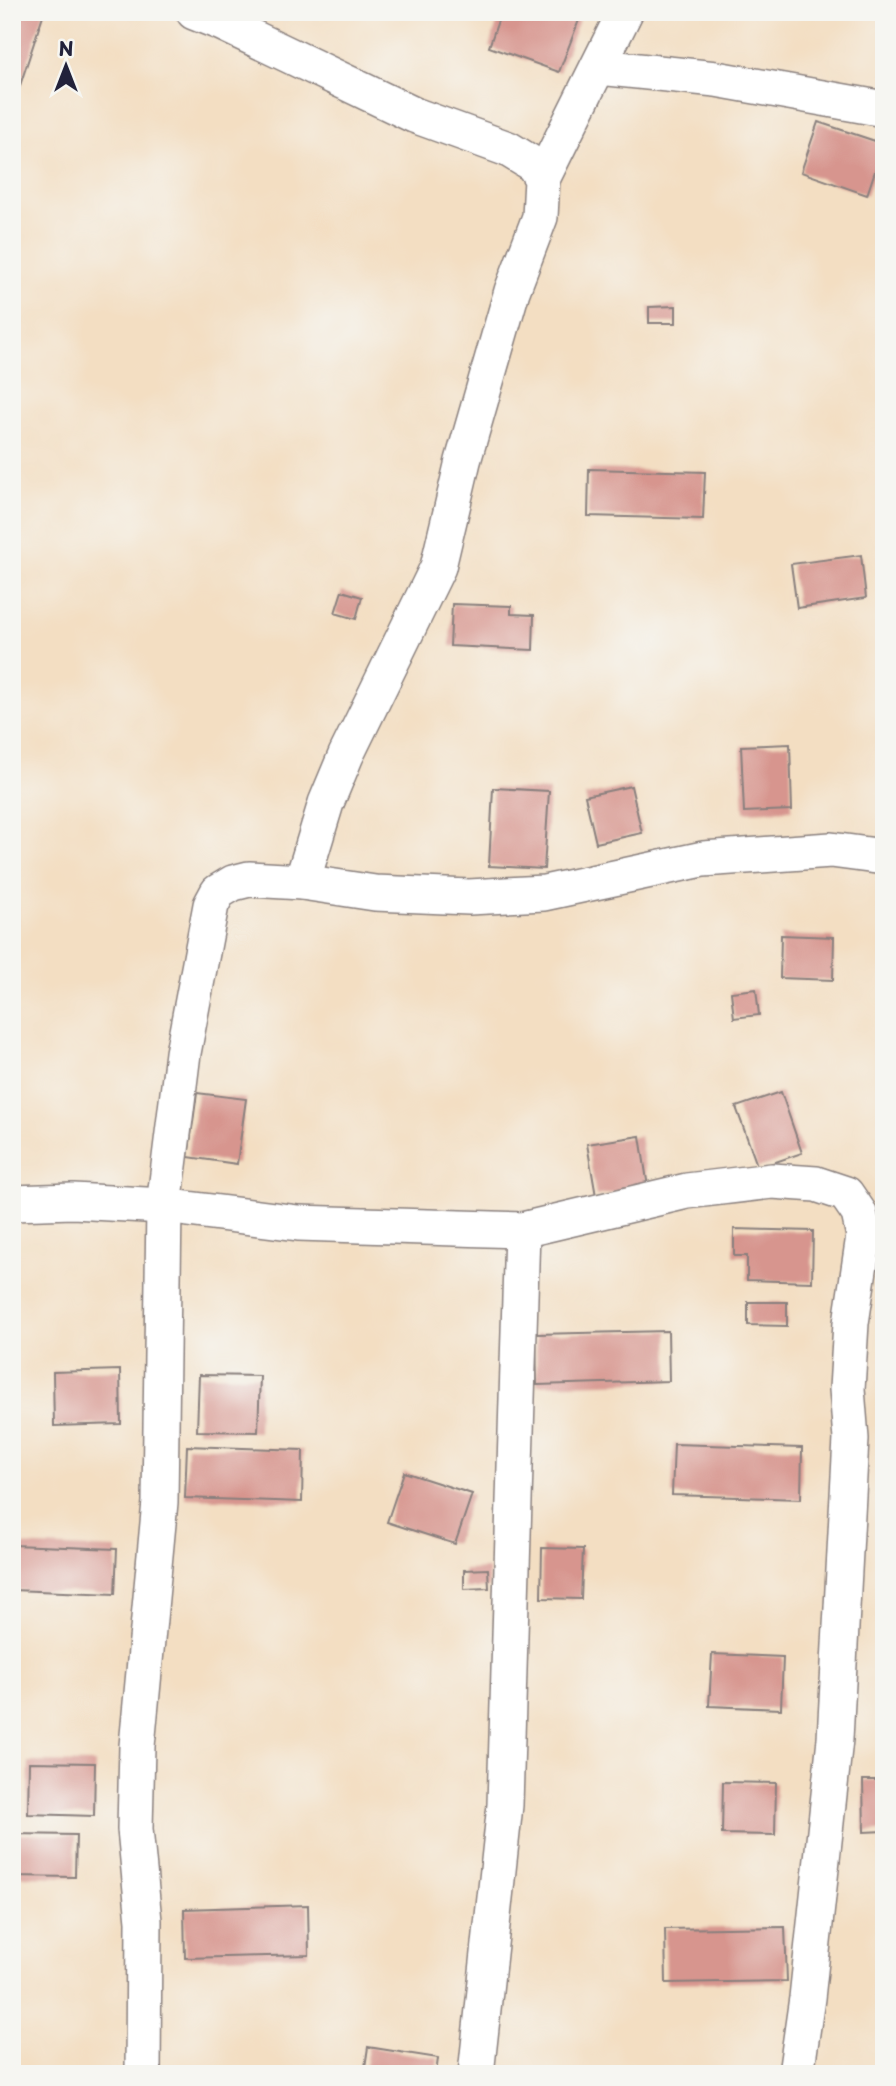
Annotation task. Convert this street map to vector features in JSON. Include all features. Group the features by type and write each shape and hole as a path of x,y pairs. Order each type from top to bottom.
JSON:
{"street":[{"path":"194,12 414,115 508,149 534,165 542,180"},
{"path":"302,882 326,803 346,754 438,567 463,461 512,291 540,217 542,180 625,12"},
{"path":"599,67 716,79 884,109"},
{"path":"143,2074 144,1921 135,1829 136,1760 160,1502 164,1206 183,1053 211,905 218,892 248,879 302,882 375,892 469,897 544,892 703,859 831,850 884,857"},
{"path":"12,1203 73,1201 164,1206 298,1223 522,1230 687,1191 772,1181 816,1184 845,1194 859,1213 864,1236 851,1323 847,1389 851,1439 835,1739 807,1998 796,2074"},
{"path":"476,2074 505,1805 522,1230"}],"building":[{"path":"12,12 44,12 13,107 12,106"},
{"path":"501,12 557,12 579,20 559,72 489,47"},
{"path":"818,122 884,144 867,195 801,172"},
{"path":"676,306 676,323 649,323 649,307"},
{"path":"589,469 705,472 703,519 588,516"},
{"path":"861,555 866,598 797,608 791,564"},
{"path":"342,591 362,597 356,619 335,613"},
{"path":"452,604 511,606 511,614 534,615 533,650 450,646"},
{"path":"790,744 792,810 744,812 741,746"},
{"path":"631,786 642,833 596,843 585,796"},
{"path":"493,788 549,791 544,869 489,866"},
{"path":"12,905 18,906 16,957 12,957"},
{"path":"781,935 834,937 833,980 780,978"},
{"path":"756,989 759,1015 734,1018 731,992"},
{"path":"781,1092 802,1153 758,1168 736,1107"},
{"path":"197,1093 246,1099 237,1164 188,1157"},
{"path":"640,1136 648,1187 596,1196 587,1144"},
{"path":"734,1229 813,1231 812,1282 747,1280 747,1256 734,1256"},
{"path":"748,1302 787,1302 787,1326 748,1325"},
{"path":"668,1331 669,1381 537,1385 536,1334"},
{"path":"120,1370 121,1424 54,1426 53,1372"},
{"path":"199,1375 260,1376 258,1432 197,1431"},
{"path":"674,1444 802,1448 801,1499 672,1495"},
{"path":"187,1446 303,1450 302,1502 185,1498"},
{"path":"404,1472 472,1494 455,1544 387,1522"},
{"path":"879,1482 884,1482 884,1500 879,1500"},
{"path":"12,1545 117,1549 115,1594 12,1590"},
{"path":"542,1548 583,1549 581,1599 541,1598"},
{"path":"488,1569 489,1588 464,1589 464,1570"},
{"path":"712,1654 783,1657 781,1709 709,1706"},
{"path":"29,1762 95,1763 94,1816 28,1814"},
{"path":"863,1780 884,1780 884,1831 864,1832"},
{"path":"723,1782 776,1783 775,1835 722,1834"},
{"path":"12,1834 76,1835 75,1877 12,1876"},
{"path":"308,1905 309,1955 185,1958 184,1909"},
{"path":"785,1927 787,1981 666,1983 665,1929"},
{"path":"368,2047 438,2058 436,2074 364,2074"}]}
